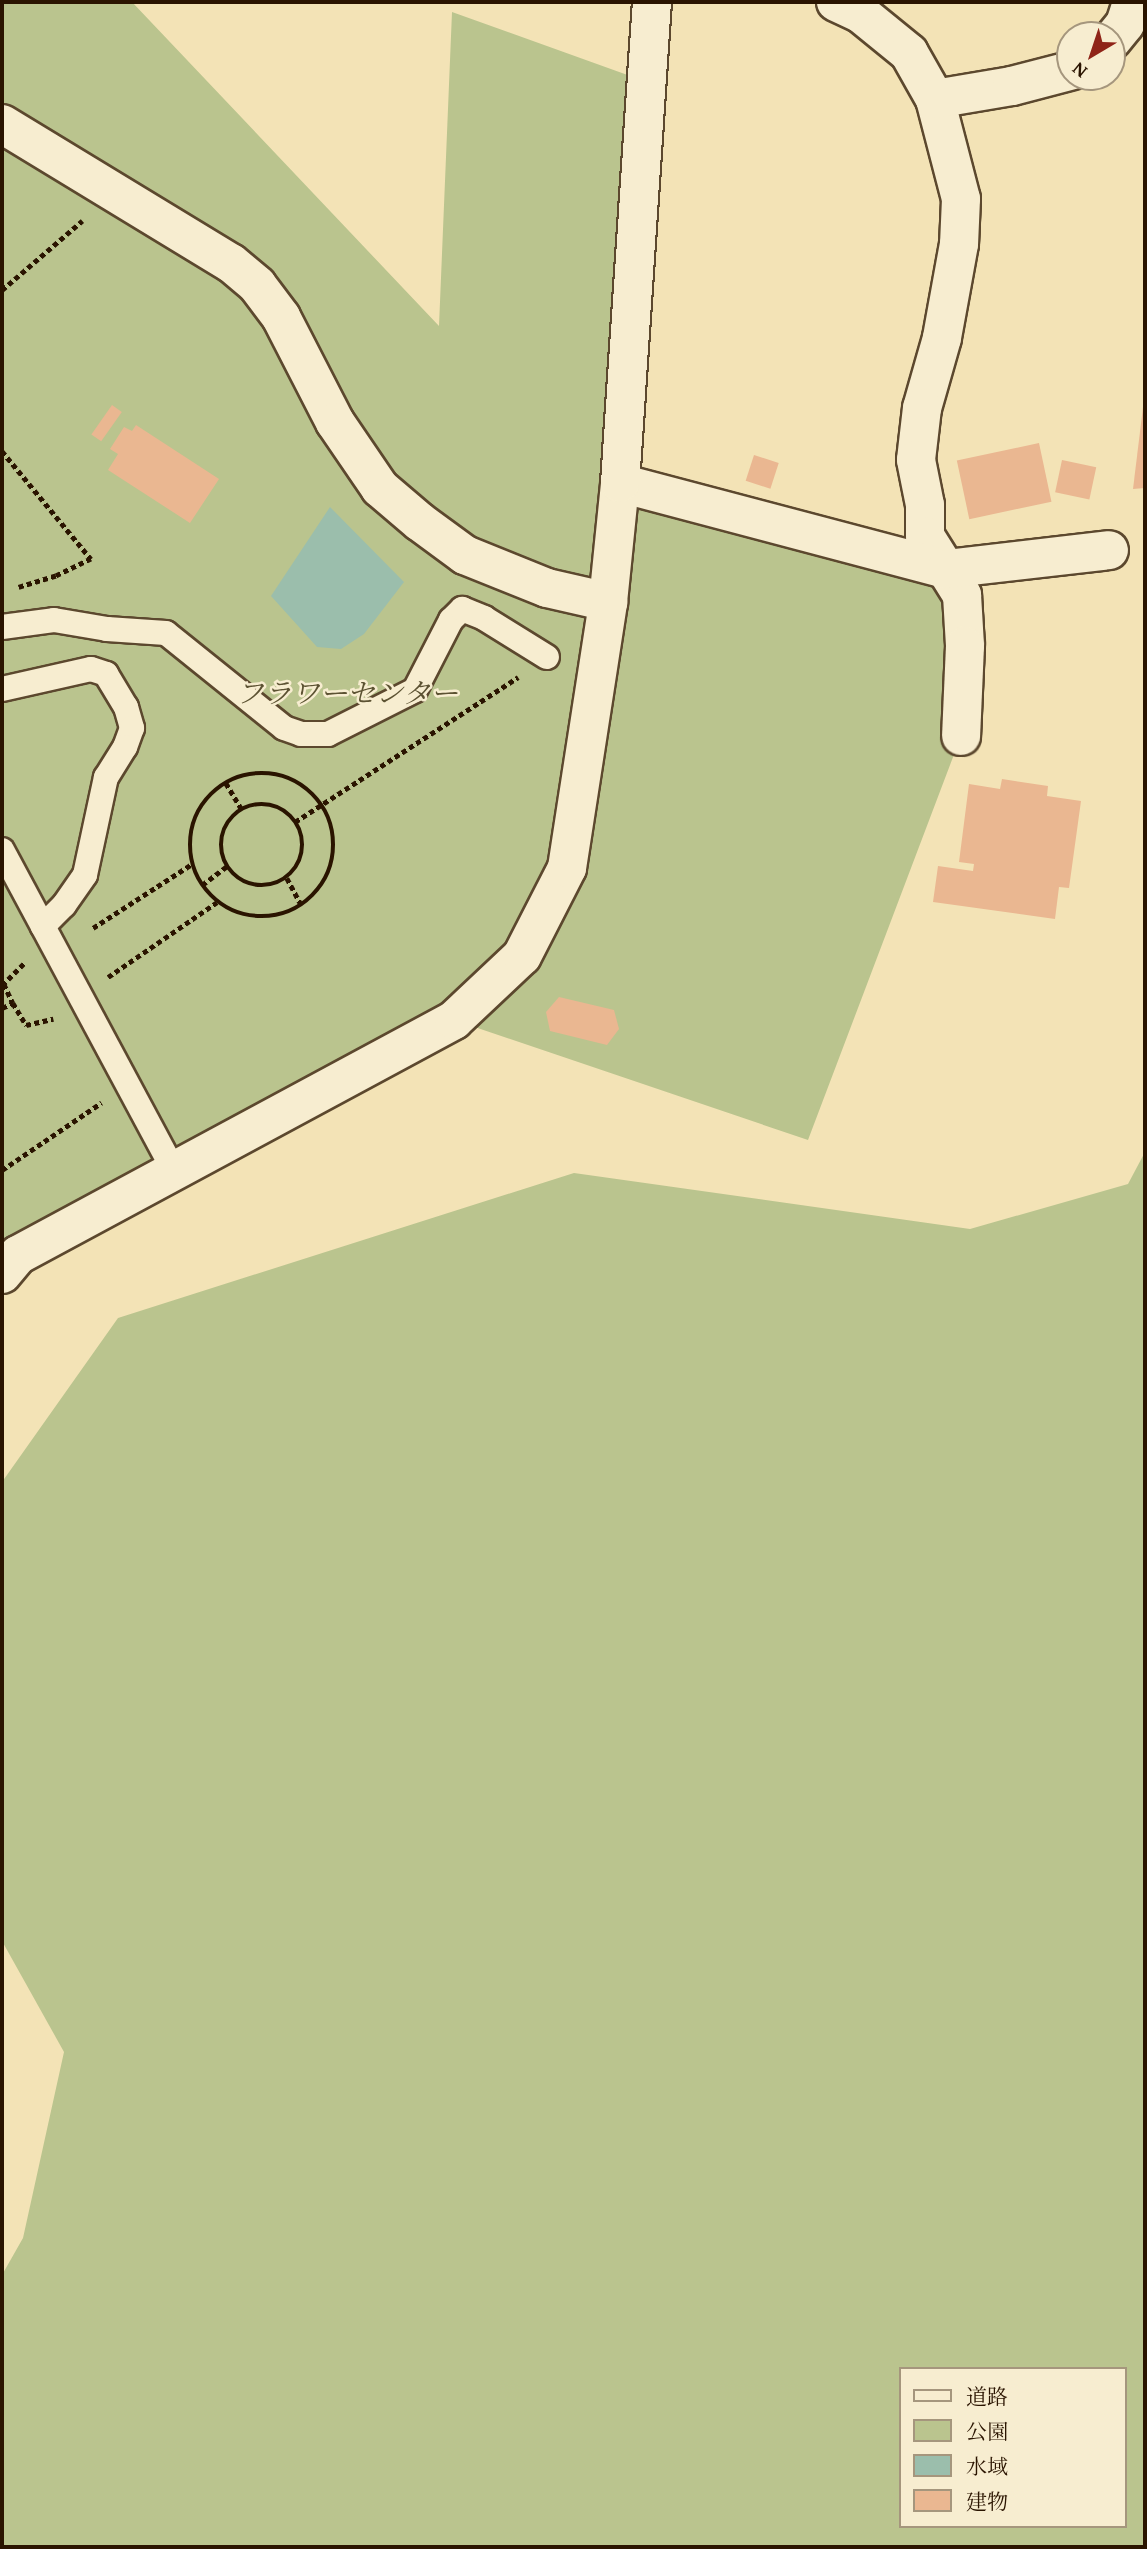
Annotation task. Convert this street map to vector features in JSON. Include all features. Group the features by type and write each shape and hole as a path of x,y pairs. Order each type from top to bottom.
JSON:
{"street":[{"path":"2,1273 18,1255 175,1173 454,1020 522,956 567,868 608,602 620,483 652,2"},
{"path":"836,2 860,13 909,53 935,99 961,199 959,244 942,338 922,408 916,460 925,505 925,536 962,595 965,646 961,736"},
{"path":"1126,21 1132,2"},
{"path":"935,99 1056,74"},
{"path":"2,124 230,263 257,285 286,327 335,422 380,488 420,522 465,555 547,587 608,602"},
{"path":"620,483 946,569 1110,550"}],"lane":[{"path":"2,627 54,620 107,629 166,633 284,728 301,734 328,734 415,690 451,620 462,609 484,618 547,657"},
{"path":"2,689 91,669 106,674 126,707 132,728 125,747 106,777 85,875 64,905 49,939"},
{"path":"2,850 175,1173"}],"path":[{"path":"2,290 113,192"},
{"path":"2,451 91,559 55,576 9,591"},
{"path":"295,822 547,657"},
{"path":"251,774 281,775 307,789 322,805 332,826 334,857 324,884 302,906 289,913 259,918 237,913 217,902 202,885 192,864 190,849 194,820 211,794 226,783 251,774"},
{"path":"226,783 242,810"},
{"path":"256,805 272,806 295,822 302,835 303,852 297,867 287,878 269,886 252,885 237,877 227,866 223,856 222,839 228,823 242,810 256,805"},
{"path":"192,864 49,939 4,984 26,1026 84,1003 217,902"},
{"path":"202,885 227,866"},
{"path":"287,878 302,906"},
{"path":"2,1008 13,1003"},
{"path":"2,1170 128,1085"}],"green space":[{"name":"フラワーセンター","path":"2,2 132,2 439,326 452,12 647,82 620,483 946,569 961,736 808,1140 454,1020 2,1274"},
{"path":"1145,1152 1145,2547 2,2547 2,2275 23,2238 64,2052 2,1941 2,1482 118,1318 574,1173 970,1229 1128,1184"}],"water":[{"path":"330,507 404,582 364,634 341,649 317,647 271,596"}],"building":[{"path":"1144,399 1145,488 1133,489"},
{"path":"112,405 122,412 101,441 91,434"},
{"path":"136,425 219,479 190,523 108,470 118,454 110,449 124,427 132,431"},
{"path":"1039,443 1051,502 969,519 957,460"},
{"path":"754,455 779,463 770,489 746,481"},
{"path":"1062,460 1096,467 1089,500 1055,492"},
{"path":"1002,779 1048,786 1047,796 1081,801 1069,888 1059,887 1055,919 933,902 938,866 973,871 974,864 959,862 969,784 1000,789"},
{"path":"559,997 614,1010 619,1029 607,1045 550,1031 546,1012"}]}
